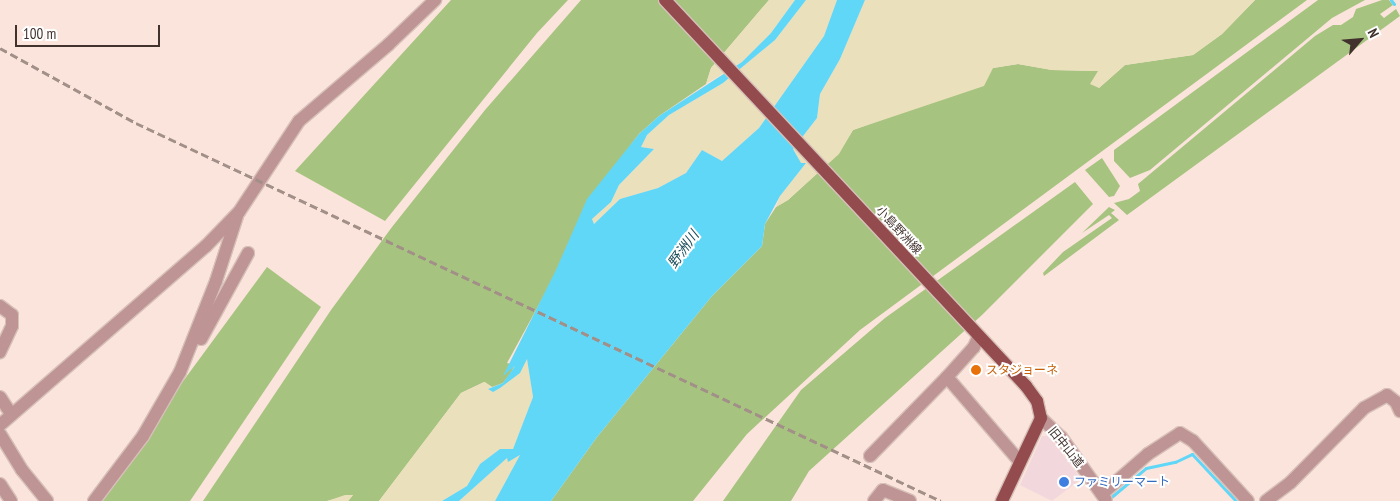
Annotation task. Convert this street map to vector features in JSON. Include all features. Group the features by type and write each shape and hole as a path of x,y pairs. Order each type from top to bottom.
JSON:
{"main road":[{"name":"小島野洲線","path":"665,0 1026,386 1036,402 1041,418"},
{"path":"1002,501 1041,418"}],"street":[{"path":"0,424 206,246 238,212 299,121 390,44 435,0"},
{"path":"94,501 142,436 180,372 216,281 238,212"},
{"path":"192,360 248,253"},
{"path":"0,306 12,315 12,326 0,352"},
{"path":"870,456 948,377 974,347 975,332"},
{"path":"948,377 1020,462"},
{"path":"1266,501 1291,482 1364,408 1387,395 1399,405"},
{"path":"0,397 11,414"},
{"name":"旧中山道","path":"1041,418 1061,437 1104,498"},
{"path":"1104,498 1148,454 1180,433 1193,441 1248,501"},
{"path":"0,434 22,470 47,501"},
{"path":"0,484 11,501"},
{"path":"874,501 883,490 910,501"}],"shaded area":[{"path":"1042,436 1049,436 1081,479 1052,501 1020,485"}],"green space":[{"path":"451,0 568,0 537,33 385,221 295,171"},
{"path":"581,0 769,0 711,68 706,84 659,116 639,134 615,166 507,363 515,365 503,383 492,387 484,382 461,393 379,501 348,501 353,495 327,501 203,501 331,310 392,227 485,110"},
{"path":"1255,0 1307,0 860,330 747,434 693,501 551,501 597,437 712,296 762,246 765,224 776,207 788,200 838,154 853,130 912,109 993,68 1018,64 1052,70 1099,71 1099,88 1125,65 1193,55 1222,34"},
{"path":"1318,0 1365,0 1332,18 1150,170 1130,178 1114,161 1114,150"},
{"path":"1382,0 1389,0 1393,5 1380,14 1384,18 1396,9 1400,16 1127,215 1114,203 1129,199 1140,191 1138,184 1315,36 1333,25 1341,25 1353,17 1356,9"},
{"path":"1102,158 1120,186 1114,196 1109,197 1085,170"},
{"path":"1075,182 1093,204 982,315 809,471 791,501 723,501 801,390 885,318"},
{"path":"1109,207 1115,210 1111,213 1119,220 1044,276 1043,273 1063,252 1112,218 1109,215 1082,233"},
{"path":"267,267 321,307 190,501 95,501"}],"sand":[{"path":"769,0 795,0 771,33 742,62 706,84 711,68"},
{"path":"806,0 837,0 824,36 759,128 722,161 702,150 686,173 658,188 620,199 594,224 592,219 611,202 619,185 654,149 641,147 647,135 669,115 723,83 775,40"},
{"path":"865,0 1255,0 1222,34 1193,55 1125,65 1099,88 1090,84 1098,71 1052,70 1018,64 993,68 984,86 853,130 839,154 788,200 776,207 780,196 806,163 801,164 793,149 817,118 820,94 840,59"},
{"path":"527,358 533,397 513,449 500,449 480,464 467,486 442,501 379,501 461,393 485,382 492,387 488,389 500,388"},
{"path":"520,455 495,501 459,501 507,458 509,461"},
{"path":"345,495 353,495 348,501 327,501"}],"water":[{"name":"野洲川","path":"795,0 806,0 775,40 723,83 669,115 647,135 641,147 654,149 619,185 611,202 592,219 594,224 620,199 658,188 686,173 702,150 722,161 759,128 824,36 837,0 865,0 840,59 820,94 817,118 793,149 801,163 806,163 780,196 765,224 762,246 712,296 597,437 551,501 495,501 520,455 508,462 507,458 459,501 442,501 467,486 480,464 500,449 513,449 533,397 527,359 520,373 493,392 488,389 503,383 515,366 503,376 556,270 587,199 639,134 659,116 742,62 771,33"}],"waterway":[{"path":"1391,0 1394,4"},
{"path":"1109,499 1146,468 1175,462 1192,454 1236,501"}],"railway":[{"path":"0,48 136,123 941,501"}],"place":[{"name":"スタジョーネ","path":"976,370"},
{"name":"ファミリーマート","path":"1064,482"}]}
